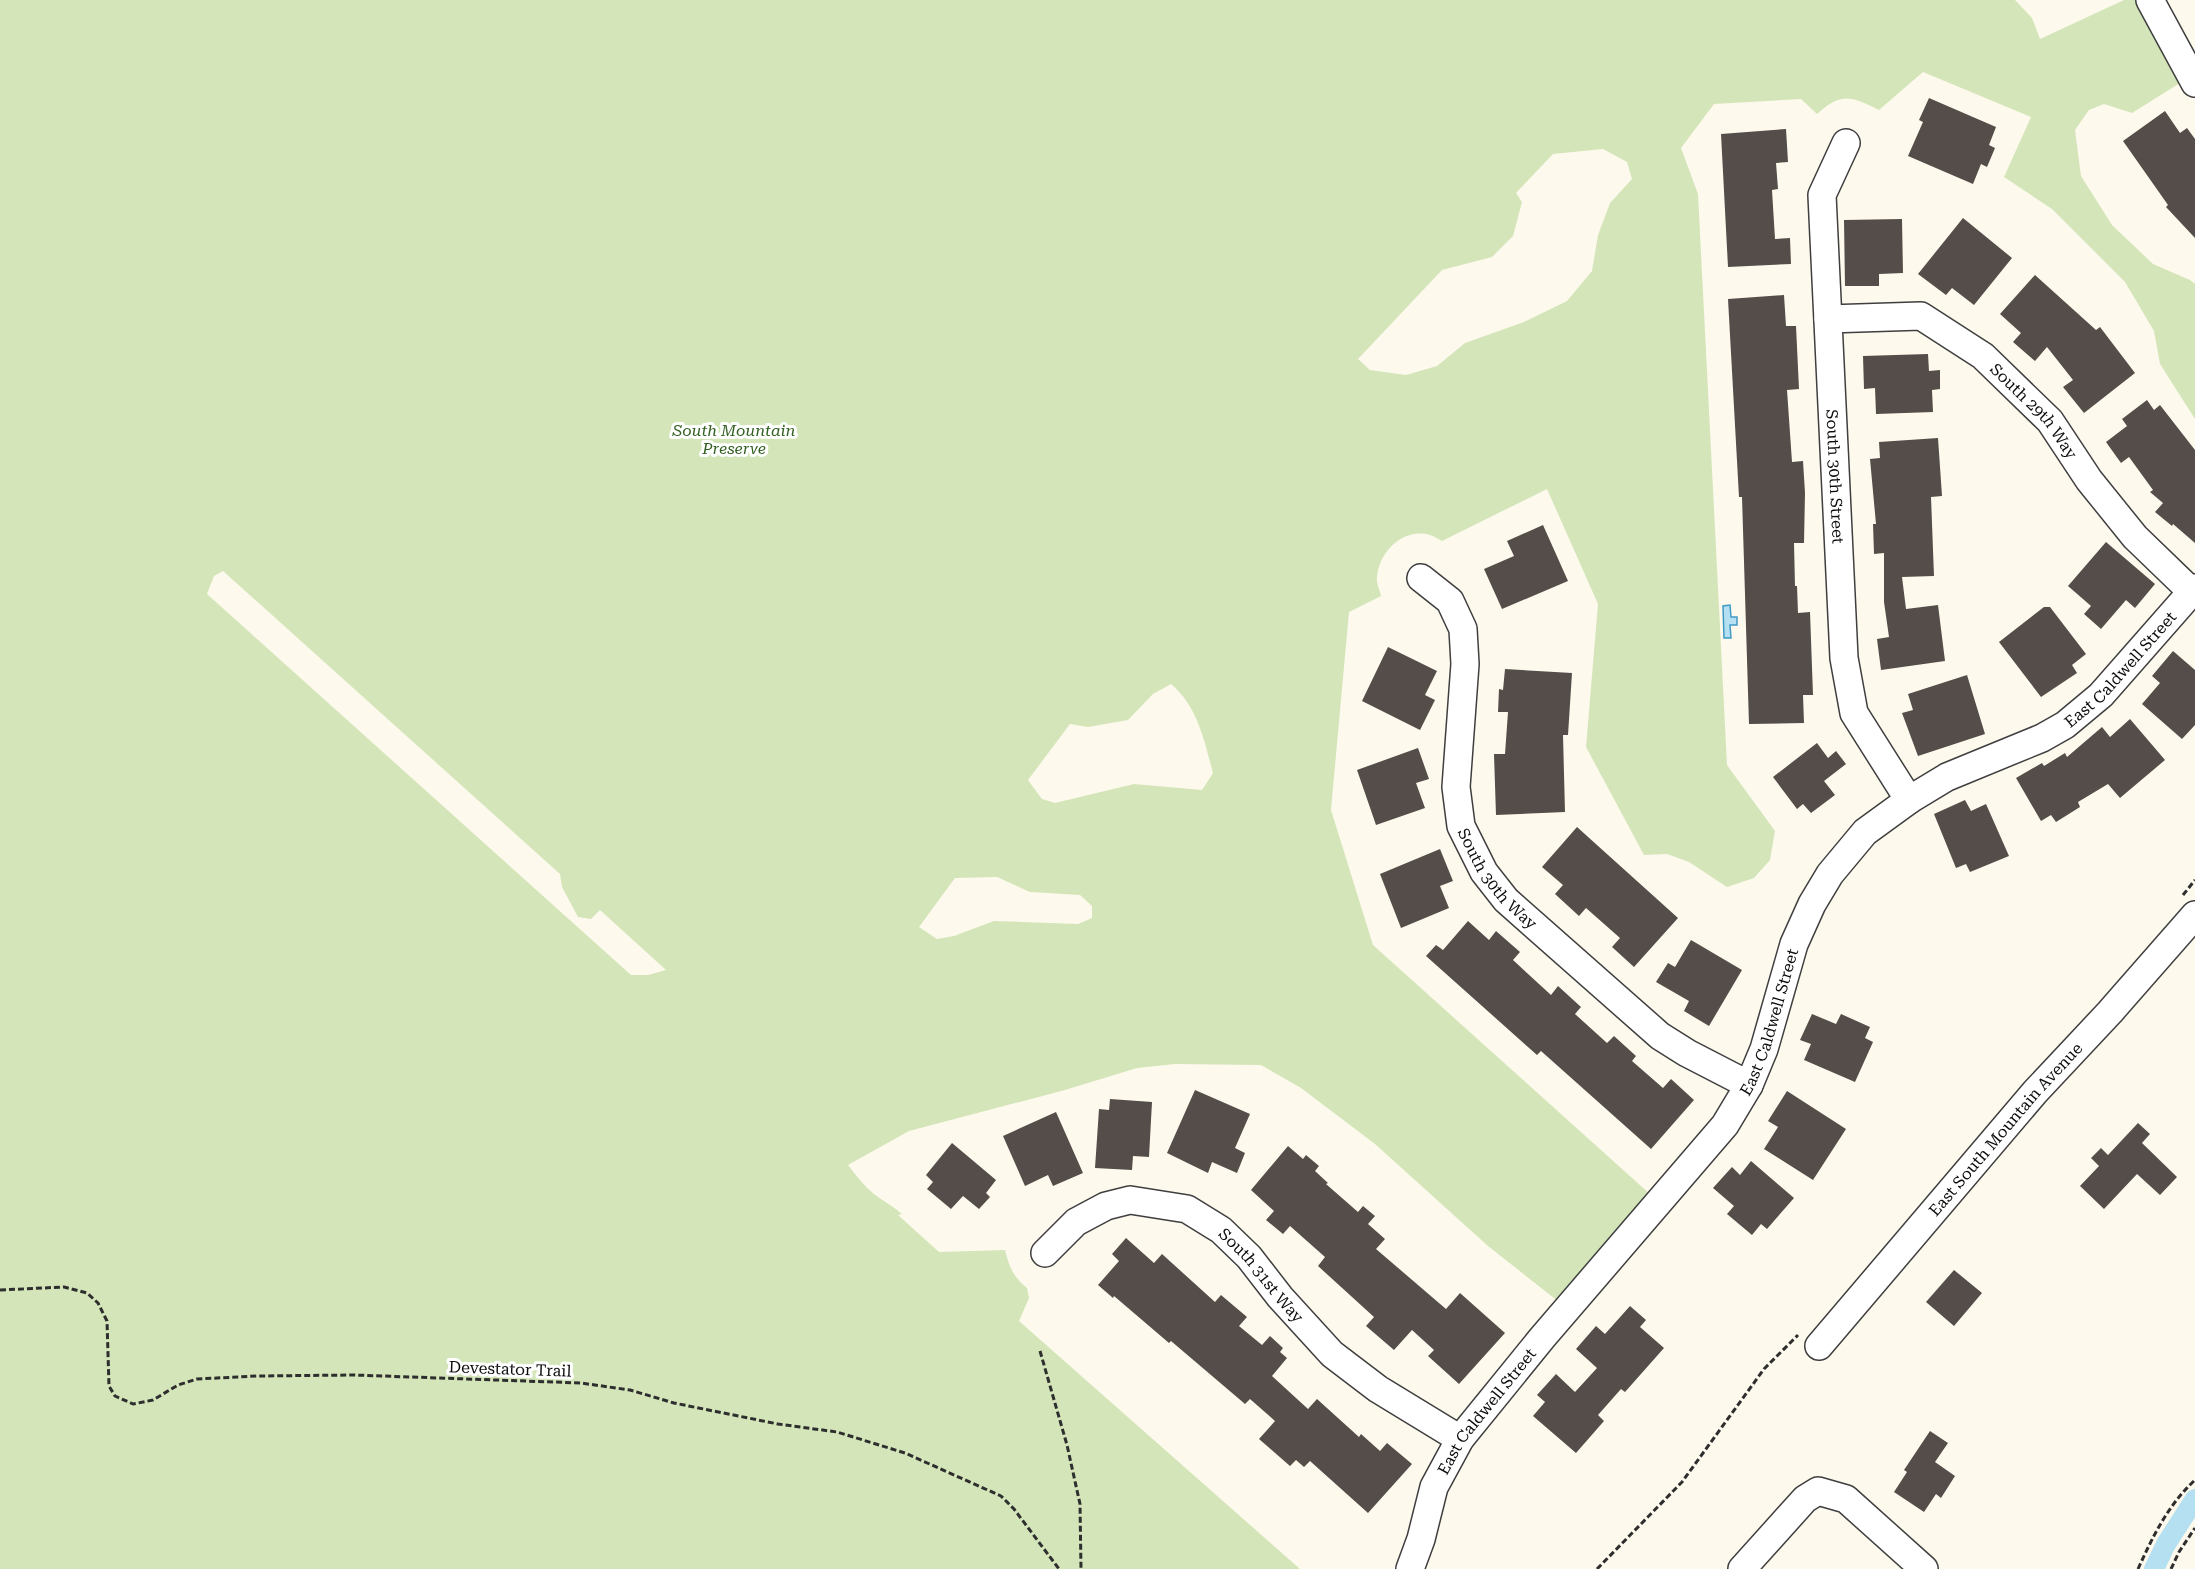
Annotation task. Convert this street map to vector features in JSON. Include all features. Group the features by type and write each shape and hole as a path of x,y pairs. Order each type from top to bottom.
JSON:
{"street":[{"path":"2150,0 2195,83"},
{"name":"South 30th Street","path":"1846,143 1822,195 1844,658 1854,714 1909,800"},
{"name":"South 29th Way","path":"1828,319 1921,316 1983,356 2050,421 2089,480 2135,537 2193,590"},
{"name":"South 30th Way","path":"1421,578 1449,601 1463,629 1465,664 1456,787 1461,826 1484,872 1506,900 1660,1036 1687,1053 1749,1085"},
{"name":"East Caldwell Street","path":"1410,1569 1434,1487 1460,1438 1542,1338 1725,1125 1749,1085 1764,1049 1794,944 1812,904 1830,874 1865,832 1909,800 1947,777 2042,738 2065,725 2101,695 2193,590"},
{"name":"East South Mountain Avenue","path":"1820,1346 2035,1092 2110,1012 2195,915"},
{"name":"South 31st Way","path":"1045,1253 1076,1222 1106,1206 1130,1200 1186,1209 1221,1230 1249,1257 1280,1297 1332,1354 1378,1389 1460,1438"},
{"path":"1742,1569 1805,1499 1818,1491 1846,1499 1924,1569"},
{"path":"1420,1539 1432,1569"}],"path":[{"name":"Devestator Trail","path":"0,1290 64,1287 87,1293 98,1303 107,1321 109,1386 115,1396 133,1404 153,1400 178,1385 197,1379 256,1376 354,1375 581,1383 630,1390 686,1405 778,1424 837,1432 905,1453 1001,1496 1014,1509 1059,1569"},
{"path":"1040,1352 1067,1445 1080,1504 1081,1569"},
{"path":"2138,1569 2155,1531 2181,1493 2195,1480"},
{"path":"2171,1569 2195,1528"}],"green space":[{"name":"South Mountain Preserve","path":"0,0 2015,0 2032,18 2040,39 2124,0 2135,0 2180,83 2132,113 2104,104 2089,110 2075,130 2081,176 2112,225 2153,264 2195,284 2195,419 2160,364 2154,331 2125,282 2052,209 2004,177 2031,117 1923,72 1879,110 1847,98 1833,102 1817,114 1801,99 1714,104 1681,148 1698,194 1727,765 1775,831 1770,860 1754,878 1727,887 1689,862 1667,854 1644,855 1586,747 1598,604 1547,489 1442,541 1432,535 1420,533 1402,538 1382,559 1377,579 1381,596 1349,612 1331,810 1373,945 1651,1195 1559,1302 1488,1246 1375,1144 1301,1088 1261,1065 1175,1064 1137,1068 1065,1090 909,1131 848,1165 870,1191 902,1214 898,1215 939,1252 1005,1250 1012,1271 1027,1288 1029,1298 1019,1321 1300,1569 0,1569","holes":["1603,149 1627,162 1632,179 1610,203 1598,235 1592,271 1567,301 1524,322 1465,343 1437,366 1406,375 1370,370 1358,359 1442,270 1492,257 1513,236 1522,202 1516,193 1553,154","223,571 560,874 562,887 578,917 591,919 600,910 666,970 648,975 631,975 207,594 214,576","1171,684 1188,703 1194,714 1203,736 1213,773 1202,790 1134,784 1055,803 1042,799 1028,780 1070,724 1088,727 1128,720 1153,694","997,877 1030,892 1080,895 1092,906 1092,918 1078,924 994,921 954,936 937,939 919,927 955,878"]}],"water":[{"path":"1730,605 1731,617 1737,617 1737,625 1730,625 1731,638 1724,638 1723,606"}],"building":[{"path":"1929,98 1996,127 1989,145 1995,148 1987,167 1981,164 1973,184 1908,156 1923,122 1919,120"},
{"path":"2165,111 2180,133 2187,128 2195,139 2195,238 2166,207 2168,205 2123,141"},
{"path":"1786,129 1788,162 1776,163 1778,189 1772,190 1775,239 1790,238 1791,264 1728,267 1721,134"},
{"path":"1963,218 2012,258 1974,305 1952,288 1946,295 1918,274"},
{"path":"1902,219 1903,273 1879,274 1879,286 1845,286 1844,220"},
{"path":"2035,275 2096,330 2100,327 2135,373 2084,413 2063,387 2073,380 2047,347 2035,361 2013,342 2021,333 2000,314"},
{"path":"1784,295 1786,326 1796,326 1799,389 1787,390 1792,462 1803,461 1805,493 1804,543 1794,543 1795,586 1797,586 1798,613 1810,612 1813,695 1803,695 1804,723 1749,724 1742,497 1739,497 1728,299"},
{"path":"1928,354 1929,371 1940,370 1940,389 1932,390 1933,412 1876,414 1875,388 1864,389 1863,356"},
{"path":"2147,400 2154,410 2160,405 2195,450 2195,543 2155,512 2163,503 2150,492 2153,490 2129,457 2121,463 2106,442 2127,426 2122,419"},
{"path":"1938,438 1942,496 1931,497 1934,576 1902,577 1906,609 1938,605 1945,661 1881,670 1877,639 1889,637 1884,602 1884,553 1874,554 1873,524 1876,524 1870,459 1880,458 1879,442"},
{"path":"1543,525 1568,581 1502,609 1484,569 1514,556 1507,541"},
{"path":"2106,542 2155,584 2135,608 2126,600 2101,629 2084,614 2091,606 2068,586"},
{"path":"2044,607 2050,607 2086,654 2072,665 2077,673 2041,697 1999,642"},
{"path":"1388,647 1437,671 1425,695 1435,700 1420,730 1362,701"},
{"path":"2173,651 2195,670 2195,725 2182,739 2142,704 2160,683 2152,676"},
{"path":"1505,669 1572,673 1568,735 1563,735 1565,812 1496,815 1494,754 1505,754 1508,712 1498,712 1499,689 1503,690"},
{"path":"1967,675 1985,734 1918,756 1902,713 1913,710 1908,694"},
{"path":"2130,719 2165,760 2120,798 2108,784 2078,802 2080,807 2056,822 2051,815 2041,821 2016,778 2042,763 2044,766 2065,753 2067,757 2102,727 2110,737"},
{"path":"1817,743 1828,758 1836,751 1846,764 1824,781 1835,795 1811,813 1803,804 1797,809 1773,777"},
{"path":"1418,748 1429,779 1416,783 1425,808 1376,825 1357,770"},
{"path":"1965,800 1971,811 1986,804 2009,856 1970,872 1966,864 1956,868 1934,814"},
{"path":"1577,827 1678,918 1634,967 1612,947 1620,938 1586,908 1579,916 1555,894 1563,885 1542,867"},
{"path":"1440,849 1453,881 1440,886 1449,908 1401,928 1380,874"},
{"path":"1468,921 1489,940 1496,931 1520,952 1513,960 1551,995 1558,986 1581,1007 1575,1014 1607,1043 1614,1036 1636,1056 1632,1061 1663,1088 1671,1079 1694,1100 1651,1149 1541,1051 1537,1055 1426,956 1436,945 1443,950"},
{"path":"1691,940 1742,970 1709,1026 1684,1011 1689,1001 1656,982 1668,963 1675,967"},
{"path":"1812,1014 1836,1024 1841,1014 1870,1027 1865,1038 1873,1042 1855,1082 1804,1060 1811,1044 1800,1040"},
{"path":"1195,1090 1250,1114 1235,1148 1245,1153 1237,1173 1212,1162 1208,1173 1167,1153"},
{"path":"1787,1091 1846,1129 1813,1180 1764,1149 1778,1127 1768,1121"},
{"path":"1110,1099 1152,1102 1149,1157 1133,1156 1132,1170 1095,1168 1099,1109 1109,1110"},
{"path":"1056,1112 1083,1173 1053,1186 1048,1175 1025,1186 1003,1136"},
{"path":"2138,1123 2150,1134 2142,1143 2177,1177 2160,1195 2137,1174 2104,1209 2080,1186 2099,1166 2091,1158 2101,1148 2108,1155"},
{"path":"952,1143 996,1180 986,1193 990,1197 979,1209 963,1196 951,1209 927,1189 933,1182 926,1175"},
{"path":"1288,1146 1303,1159 1306,1155 1319,1166 1315,1171 1328,1183 1326,1184 1358,1212 1363,1206 1375,1216 1368,1224 1385,1239 1376,1249 1446,1309 1460,1293 1505,1333 1459,1384 1428,1356 1434,1350 1412,1330 1394,1350 1366,1326 1374,1317 1318,1266 1325,1257 1290,1226 1283,1234 1266,1220 1274,1211 1251,1190"},
{"path":"1751,1161 1794,1198 1767,1229 1761,1224 1752,1235 1727,1214 1734,1206 1713,1188 1732,1167 1740,1175"},
{"path":"1126,1238 1154,1263 1162,1254 1215,1302 1221,1295 1247,1317 1239,1326 1262,1345 1270,1336 1283,1348 1280,1352 1287,1358 1272,1376 1308,1409 1317,1399 1359,1437 1361,1434 1380,1451 1387,1443 1412,1464 1368,1513 1310,1461 1304,1467 1296,1460 1290,1466 1259,1439 1275,1421 1250,1399 1245,1404 1171,1341 1169,1343 1098,1285 1119,1261 1112,1254"},
{"path":"1954,1270 1982,1293 1954,1326 1926,1302"},
{"path":"1630,1306 1646,1320 1640,1327 1664,1348 1625,1392 1621,1389 1598,1415 1604,1421 1576,1453 1533,1416 1545,1402 1537,1395 1556,1374 1575,1392 1597,1368 1576,1349 1596,1326 1605,1334"},
{"path":"1930,1431 1948,1443 1935,1462 1955,1476 1941,1498 1936,1494 1924,1512 1894,1492 1907,1472 1904,1470"}],"waterway":[{"path":"2154,1569 2166,1544 2195,1499"}]}
